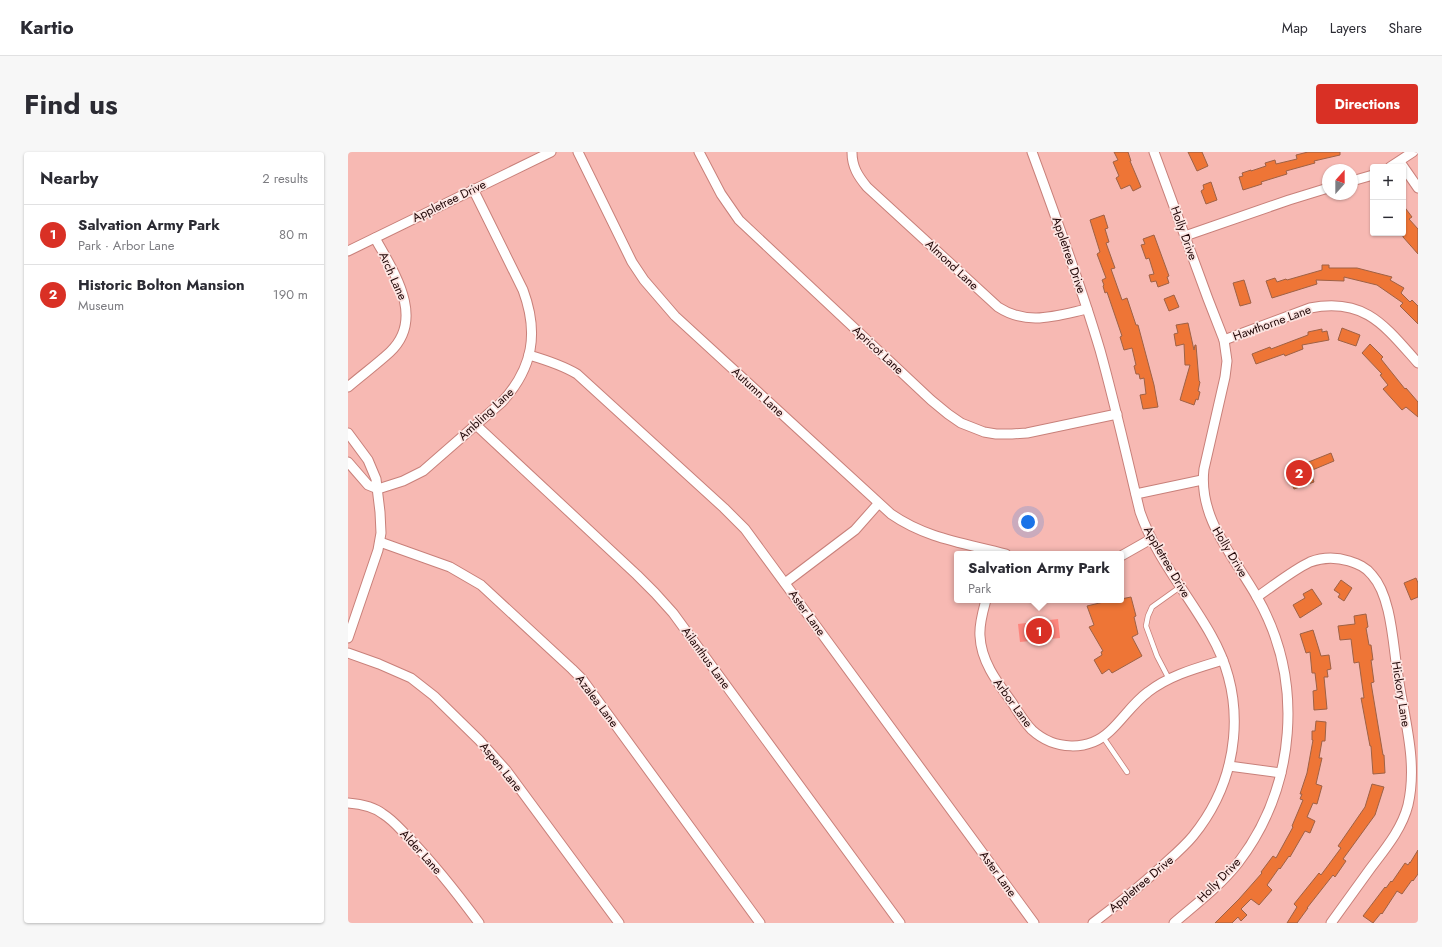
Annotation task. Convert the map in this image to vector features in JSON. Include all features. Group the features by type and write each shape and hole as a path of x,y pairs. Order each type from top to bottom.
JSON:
{"street":[{"name":"Appletree Drive","path":"348,251 551,152"},
{"name":"Autumn Lane","path":"578,152 632,262 644,280 674,316 878,504 905,524 922,532 993,551"},
{"name":"Apricot Lane","path":"699,152 720,194 740,220 932,400 961,423 984,432 1012,434 1117,414"},
{"name":"Almond Lane","path":"852,152 852,160 855,171 867,187 998,308 1006,313 1018,317 1035,319 1087,309"},
{"name":"Appletree Drive","path":"1032,152 1060,228 1087,309 1117,414 1140,512 1151,539 1180,587 1212,635 1223,660 1233,699 1235,721 1233,748 1229,766 1216,803 1193,836 1144,883 1093,923"},
{"name":"Holly Drive","path":"1154,152 1224,340 1227,361 1225,377 1202,480 1204,499 1220,538 1257,597 1272,627 1286,674 1289,701 1289,724 1281,773 1276,791 1262,826 1246,852 1225,877 1174,923"},
{"path":"1396,164 1413,152"},
{"path":"1400,162 1418,188"},
{"path":"1358,180 1370,176"},
{"name":"Ambling Lane","path":"378,489 403,481 420,473 476,426 513,390 520,379 529,355 532,332 528,303 473,189"},
{"path":"1185,236 1276,204 1322,190"},
{"name":"Arch Lane","path":"348,387 391,351 404,330 406,321 406,308 403,295 375,238"},
{"name":"Hawthorne Lane","path":"1224,340 1310,308 1320,306 1344,306 1366,314 1387,328 1418,363"},
{"name":"Aster Lane","path":"529,355 565,367 590,384 729,513 758,546 1034,923"},
{"name":"Ailanthus Lane","path":"476,426 637,575 673,613 900,923"},
{"path":"348,433 370,465 376,478 381,533 380,542 348,638"},
{"path":"348,462 368,485 378,489"},
{"path":"1136,494 1202,480"},
{"path":"785,583 855,530 878,504"},
{"path":"1124,554 1151,539"},
{"name":"Azalea Lane","path":"380,542 450,568 481,585 582,679 760,923"},
{"name":"Hickory Lane","path":"1257,597 1310,562 1330,558 1340,558 1358,564 1371,574 1379,583 1383,592 1389,618 1412,758 1411,790 1408,805 1400,827 1390,843 1331,923"},
{"name":"Arbor Lane","path":"986,603 980,636 985,662 996,681 1029,726 1043,738 1063,746 1078,746 1090,743 1103,737 1148,692 1169,679 1223,660"},
{"name":"Aspen Lane","path":"348,653 398,671 411,678 434,696 479,740 506,770 618,923"},
{"path":"1229,766 1281,773"},
{"name":"Alder Lane","path":"348,803 364,805 374,809 383,813 392,821 439,871 479,923"}],"lane":[{"path":"1169,679 1157,656 1146,626 1152,607 1180,587"},
{"path":"1103,737 1127,772"}],"shaded area":[{"path":"1058,619 1060,638 1020,642 1018,624"}],"building":[{"path":"1114,152 1128,152 1130,161 1141,187 1133,191 1130,185 1121,189 1116,178 1119,176 1113,162 1118,160"},
{"path":"1188,152 1202,152 1208,166 1197,171"},
{"path":"1308,152 1340,152 1340,155 1314,161 1315,163 1286,171 1287,174 1261,182 1262,184 1243,190 1239,177 1243,176 1242,173 1266,166 1265,163 1275,160 1276,164 1297,159 1296,155"},
{"path":"1211,182 1217,200 1206,204 1201,191 1204,189 1203,185"},
{"path":"1406,209 1412,217 1409,219 1418,229 1418,254 1403,237 1406,236"},
{"path":"1104,215 1108,228 1105,229 1109,242 1106,243 1115,268 1111,269 1122,300 1127,298 1136,325 1138,325 1154,385 1158,407 1143,409 1140,395 1146,394 1144,378 1140,379 1139,374 1136,374 1134,366 1136,365 1132,348 1124,350 1120,337 1122,336 1107,292 1105,293 1103,286 1102,280 1106,278 1097,254 1100,252 1090,220"},
{"path":"1154,235 1169,276 1167,277 1169,283 1158,287 1156,281 1151,282 1149,275 1154,274 1149,258 1146,259 1141,245 1145,244 1143,239"},
{"path":"1322,265 1329,265 1329,268 1357,268 1392,277 1390,280 1404,288 1401,293 1410,302 1412,300 1418,306 1418,324 1400,306 1403,303 1377,285 1344,277 1344,281 1316,280 1317,284 1272,298 1266,281 1275,278 1277,282 1322,270"},
{"path":"1244,280 1251,303 1240,306 1233,283"},
{"path":"1174,295 1179,307 1169,311 1164,299"},
{"path":"1188,323 1194,350 1196,345 1200,382 1198,400 1196,399 1194,405 1180,400 1190,365 1185,365 1184,344 1176,346 1174,334 1178,333 1176,325"},
{"path":"1342,328 1360,335 1356,346 1338,340"},
{"path":"1322,329 1322,332 1327,331 1329,340 1302,345 1303,349 1256,364 1252,354 1270,347 1271,349 1308,335 1308,332"},
{"path":"1370,344 1383,357 1381,359 1405,389 1406,388 1418,402 1418,417 1406,407 1402,410 1383,389 1388,385 1380,375 1382,374 1362,353"},
{"path":"1331,453 1334,461 1310,471 1314,482 1294,489 1286,468 1306,460 1306,463"},
{"path":"1416,578 1418,583 1418,597 1411,600 1404,583"},
{"path":"1341,580 1352,588 1344,601 1338,597 1340,594 1334,590"},
{"path":"1312,589 1322,604 1300,618 1293,605 1305,598 1303,594"},
{"path":"1131,597 1136,616 1134,617 1138,634 1132,637 1142,656 1112,673 1109,669 1102,674 1094,660 1102,655 1101,652 1103,651 1089,627 1094,625 1087,606 1100,603 1124,603 1124,598"},
{"path":"1366,614 1368,627 1366,628 1369,645 1371,645 1373,660 1371,660 1374,682 1371,683 1384,755 1385,773 1373,774 1371,746 1361,698 1364,698 1359,662 1354,663 1351,639 1340,640 1338,626 1355,624 1354,616"},
{"path":"1313,630 1321,656 1329,655 1331,669 1327,670 1328,677 1324,677 1327,709 1314,710 1313,691 1317,690 1315,673 1312,673 1310,652 1306,653 1300,634"},
{"path":"1316,721 1326,722 1325,741 1322,741 1319,758 1322,758 1316,784 1322,786 1317,804 1313,803 1307,817 1315,821 1310,833 1305,831 1290,857 1289,856 1280,869 1279,868 1267,885 1272,890 1259,905 1251,899 1241,909 1247,915 1241,921 1238,917 1232,923 1215,923 1262,873 1261,872 1273,856 1276,858 1293,827 1292,826 1303,800 1300,799 1302,794 1300,794 1307,773 1313,740 1312,731 1315,731"},
{"path":"1372,784 1384,787 1375,815 1343,859 1346,861 1335,877 1333,875 1297,923 1287,923 1297,907 1294,904 1319,873 1321,875 1341,848 1338,846 1365,807"},
{"path":"1418,850 1418,874 1413,881 1412,880 1402,894 1397,891 1382,914 1381,913 1373,923 1363,916 1385,887 1386,888 1391,881 1392,882 1405,863 1408,865 1410,863"}],"place":[{"name":"Historic Bolton Mansion","path":"1299,473"},
{"name":"Salvation Army Park","path":"1039,631"}]}
